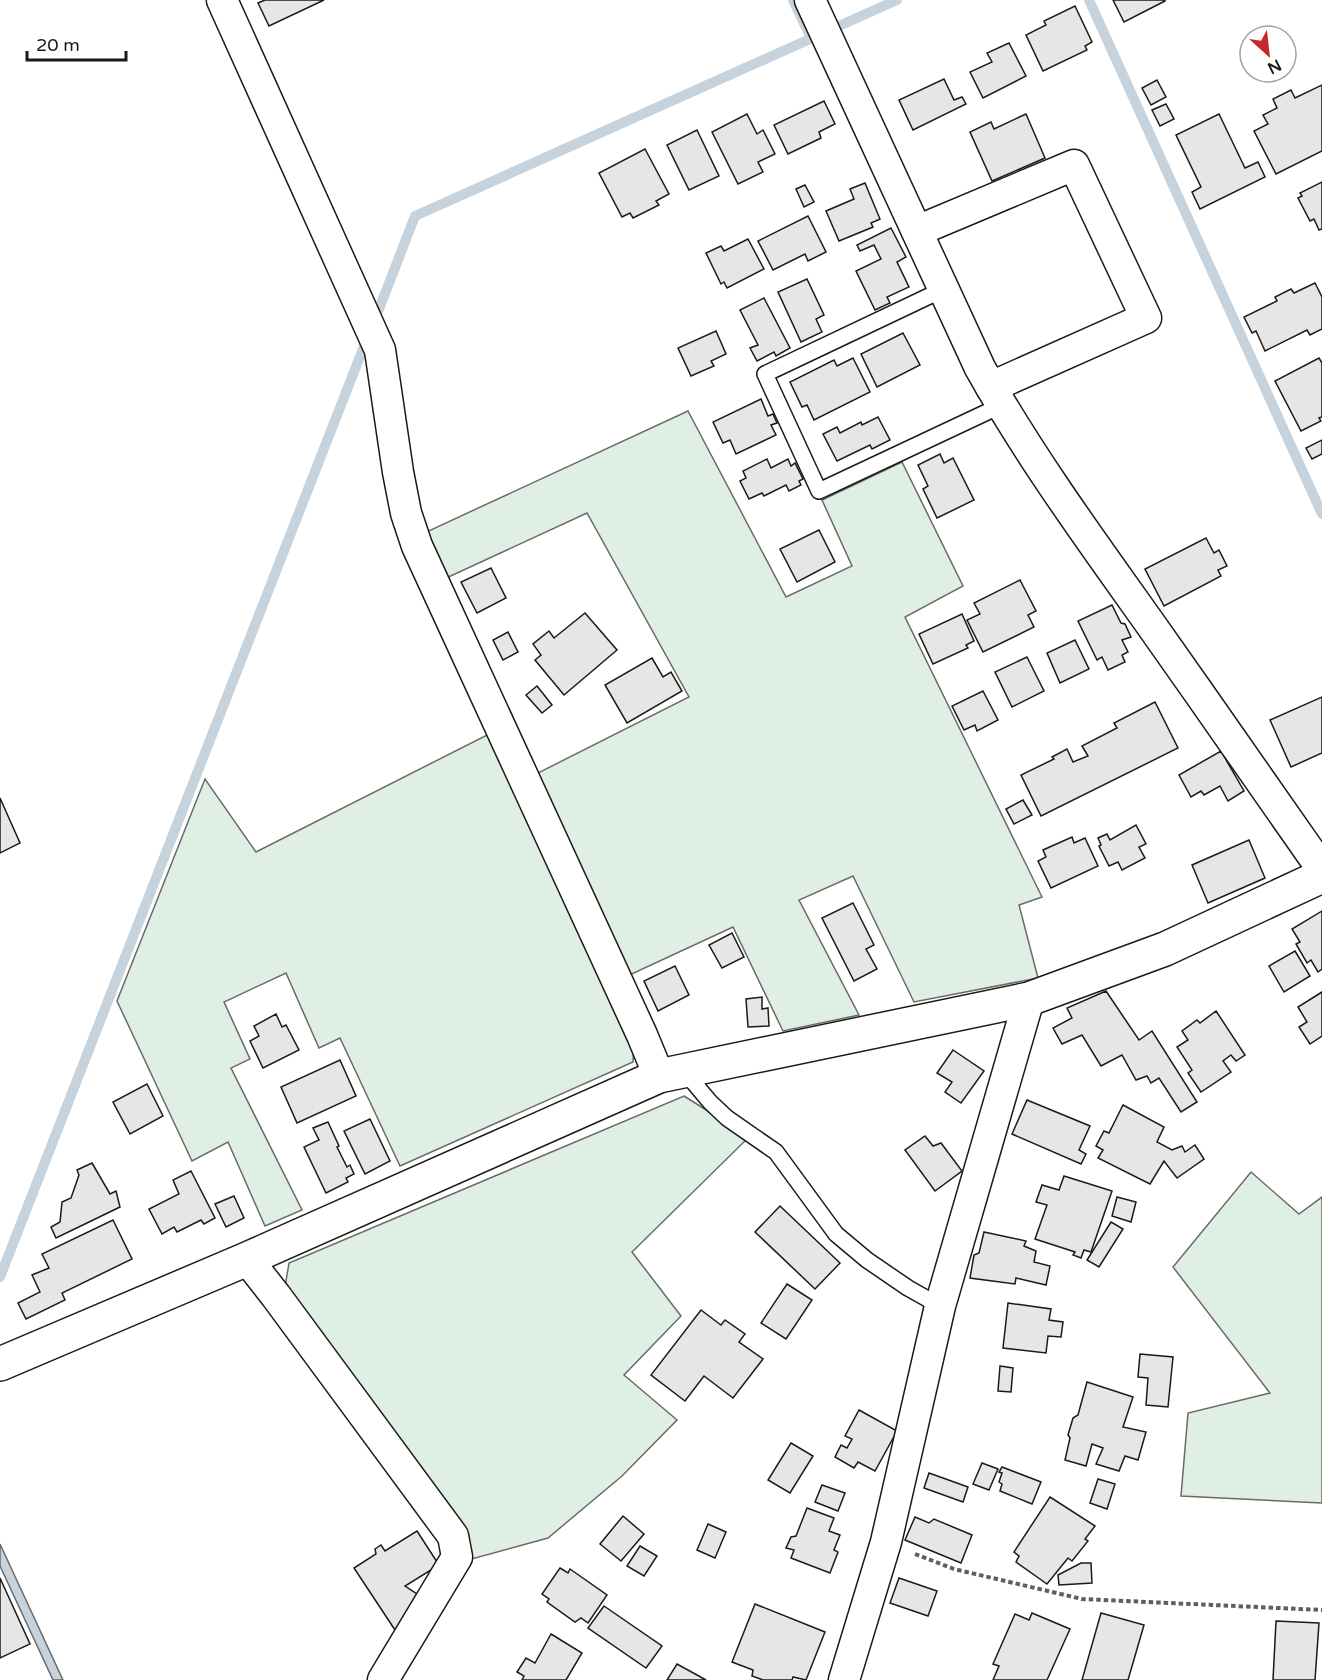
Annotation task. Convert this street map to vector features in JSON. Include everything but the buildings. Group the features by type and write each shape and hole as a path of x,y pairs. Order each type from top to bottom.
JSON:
{"street":[{"path":"222,0 380,350 396,460 410,528 642,1035 671,1074"},
{"path":"814,10 980,368 996,396 1072,514 1322,869"},
{"path":"917,231 1074,165 1084,185 1146,318 996,396"},
{"path":"0,1364 671,1074 1029,999 1165,949 1322,876"},
{"path":"844,1680 886,1542 940,1306 1029,999"},
{"path":"247,1259 453,1536 457,1557 383,1680"}],"lane":[{"path":"944,289 765,374 819,491 996,396"},
{"path":"671,1074 710,1102 727,1118 776,1152 836,1234 867,1260 908,1288 940,1306"}],"path":[{"path":"886,1542 954,1569 1082,1599 1322,1610"}],"green space":[{"path":"688,411 786,597 852,566 822,500 902,462 963,586 905,617 1042,897 1019,905 1038,978 914,1002 853,876 799,900 859,1015 783,1031 733,927 623,978 532,776 689,697 587,513 442,580 422,534"},
{"path":"493,732 634,1040 633,1062 400,1166 340,1038 319,1048 286,973 224,1002 250,1059 231,1068 302,1210 265,1226 228,1142 192,1161 117,1001 205,779 256,852"},
{"path":"684,1096 749,1137 632,1252 681,1316 624,1375 677,1420 622,1476 548,1538 468,1560 284,1293 289,1263"},
{"path":"1251,1172 1299,1214 1322,1197 1322,1503 1181,1496 1188,1413 1270,1393 1173,1267"}],"shaded area":[{"path":"0,1544 63,1680 53,1680 0,1566"}],"waterway":[{"path":"793,0 811,38"},
{"path":"374,322 415,216 897,0"},
{"path":"1089,0 1322,514"},
{"path":"0,1277 368,336"}]}
